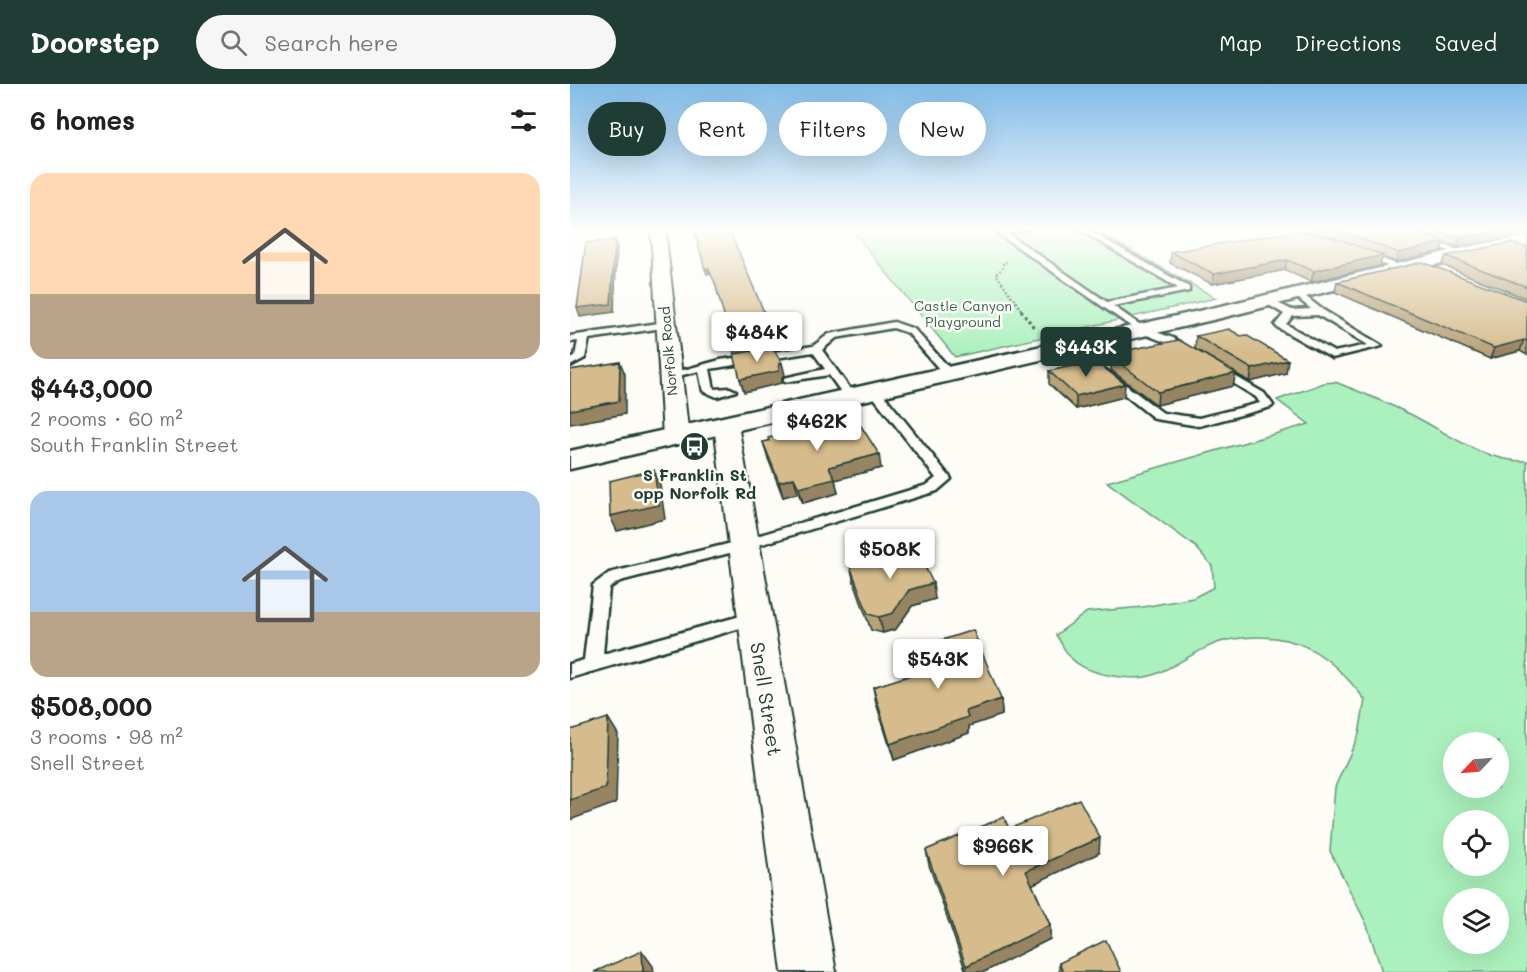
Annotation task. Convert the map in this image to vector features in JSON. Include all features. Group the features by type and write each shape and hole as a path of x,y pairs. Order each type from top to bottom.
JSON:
{"main road":[{"path":"570,460 676,437 728,408 850,397 1266,301 1294,303 1397,270"}],"street":[{"name":"Norfolk Road","path":"661,270 676,437"},
{"path":"1428,270 1452,277"},
{"name":"Snell Street","path":"728,408 744,545 809,972"}],"lane":[{"path":"1055,270 1142,330 1169,340 1260,395 1268,405 1199,422 1159,416 1070,346"},
{"path":"1105,305 1186,289 1154,270"},
{"path":"1294,303 1320,312 1377,346 1332,356 1280,325 1294,303"},
{"path":"1294,303 1320,312"},
{"path":"570,339 666,325"},
{"path":"670,375 704,367 816,349 833,336 894,325 911,331 950,374"},
{"path":"570,363 580,358 584,337"},
{"path":"816,349 850,397"},
{"path":"704,367 709,391 717,394 728,408"},
{"path":"788,380 832,371"},
{"path":"593,665 601,585 615,577 744,545 932,488 944,479 875,391"},
{"path":"570,671 755,618"}],"path":[{"path":"1000,270 996,274 1040,333"}],"green space":[{"name":"Castle Canyon Playground","path":"885,270 1167,270 1216,298 955,357"},
{"path":"1335,382 1412,415 1481,452 1511,460 1527,461 1527,972 1382,972 1367,925 1330,851 1335,787 1359,734 1365,700 1337,668 1322,656 1290,641 1271,637 1251,637 1218,643 1153,675 1134,678 1098,673 1078,664 1069,656 1056,635 1087,612 1143,607 1193,598 1214,587 1212,566 1196,547 1107,482 1309,424 1277,400 1324,383"}],"building":[{"path":"582,270 613,270 611,304 577,308"},
{"path":"709,270 746,270 769,324 759,326 769,344 733,349 715,283"},
{"path":"1207,270 1233,270 1214,274"},
{"path":"1386,270 1445,270 1527,301 1527,341 1494,348 1337,282"},
{"path":"1484,270 1527,270 1527,287"},
{"path":"1229,329 1241,336 1246,335 1288,360 1252,369 1196,336"},
{"path":"1179,340 1236,373 1158,392 1112,357 1122,355 1118,352"},
{"path":"773,348 782,363 779,364 779,371 740,379 734,354"},
{"path":"1095,361 1125,384 1076,396 1049,371"},
{"path":"620,362 619,401 570,410 570,370"},
{"path":"859,423 879,454 829,467 835,479 799,488 794,478 779,482 763,442 769,441 768,438 828,424 831,429"},
{"path":"654,470 659,505 610,516 609,481"},
{"path":"915,547 933,583 909,590 893,613 879,617 868,614 850,566"},
{"path":"973,630 1001,699 966,711 968,717 890,744 873,687 940,666 930,644"},
{"path":"608,718 606,788 570,800 570,730"},
{"path":"1079,799 1100,838 1026,871 1050,925 966,966 926,850 1004,817 1009,829"},
{"path":"1106,940 1121,972 1063,972 1059,963"},
{"path":"642,951 643,972 594,972"}],"place":[{"name":"S Franklin St opp Norfolk Rd","path":"695,446"}]}
